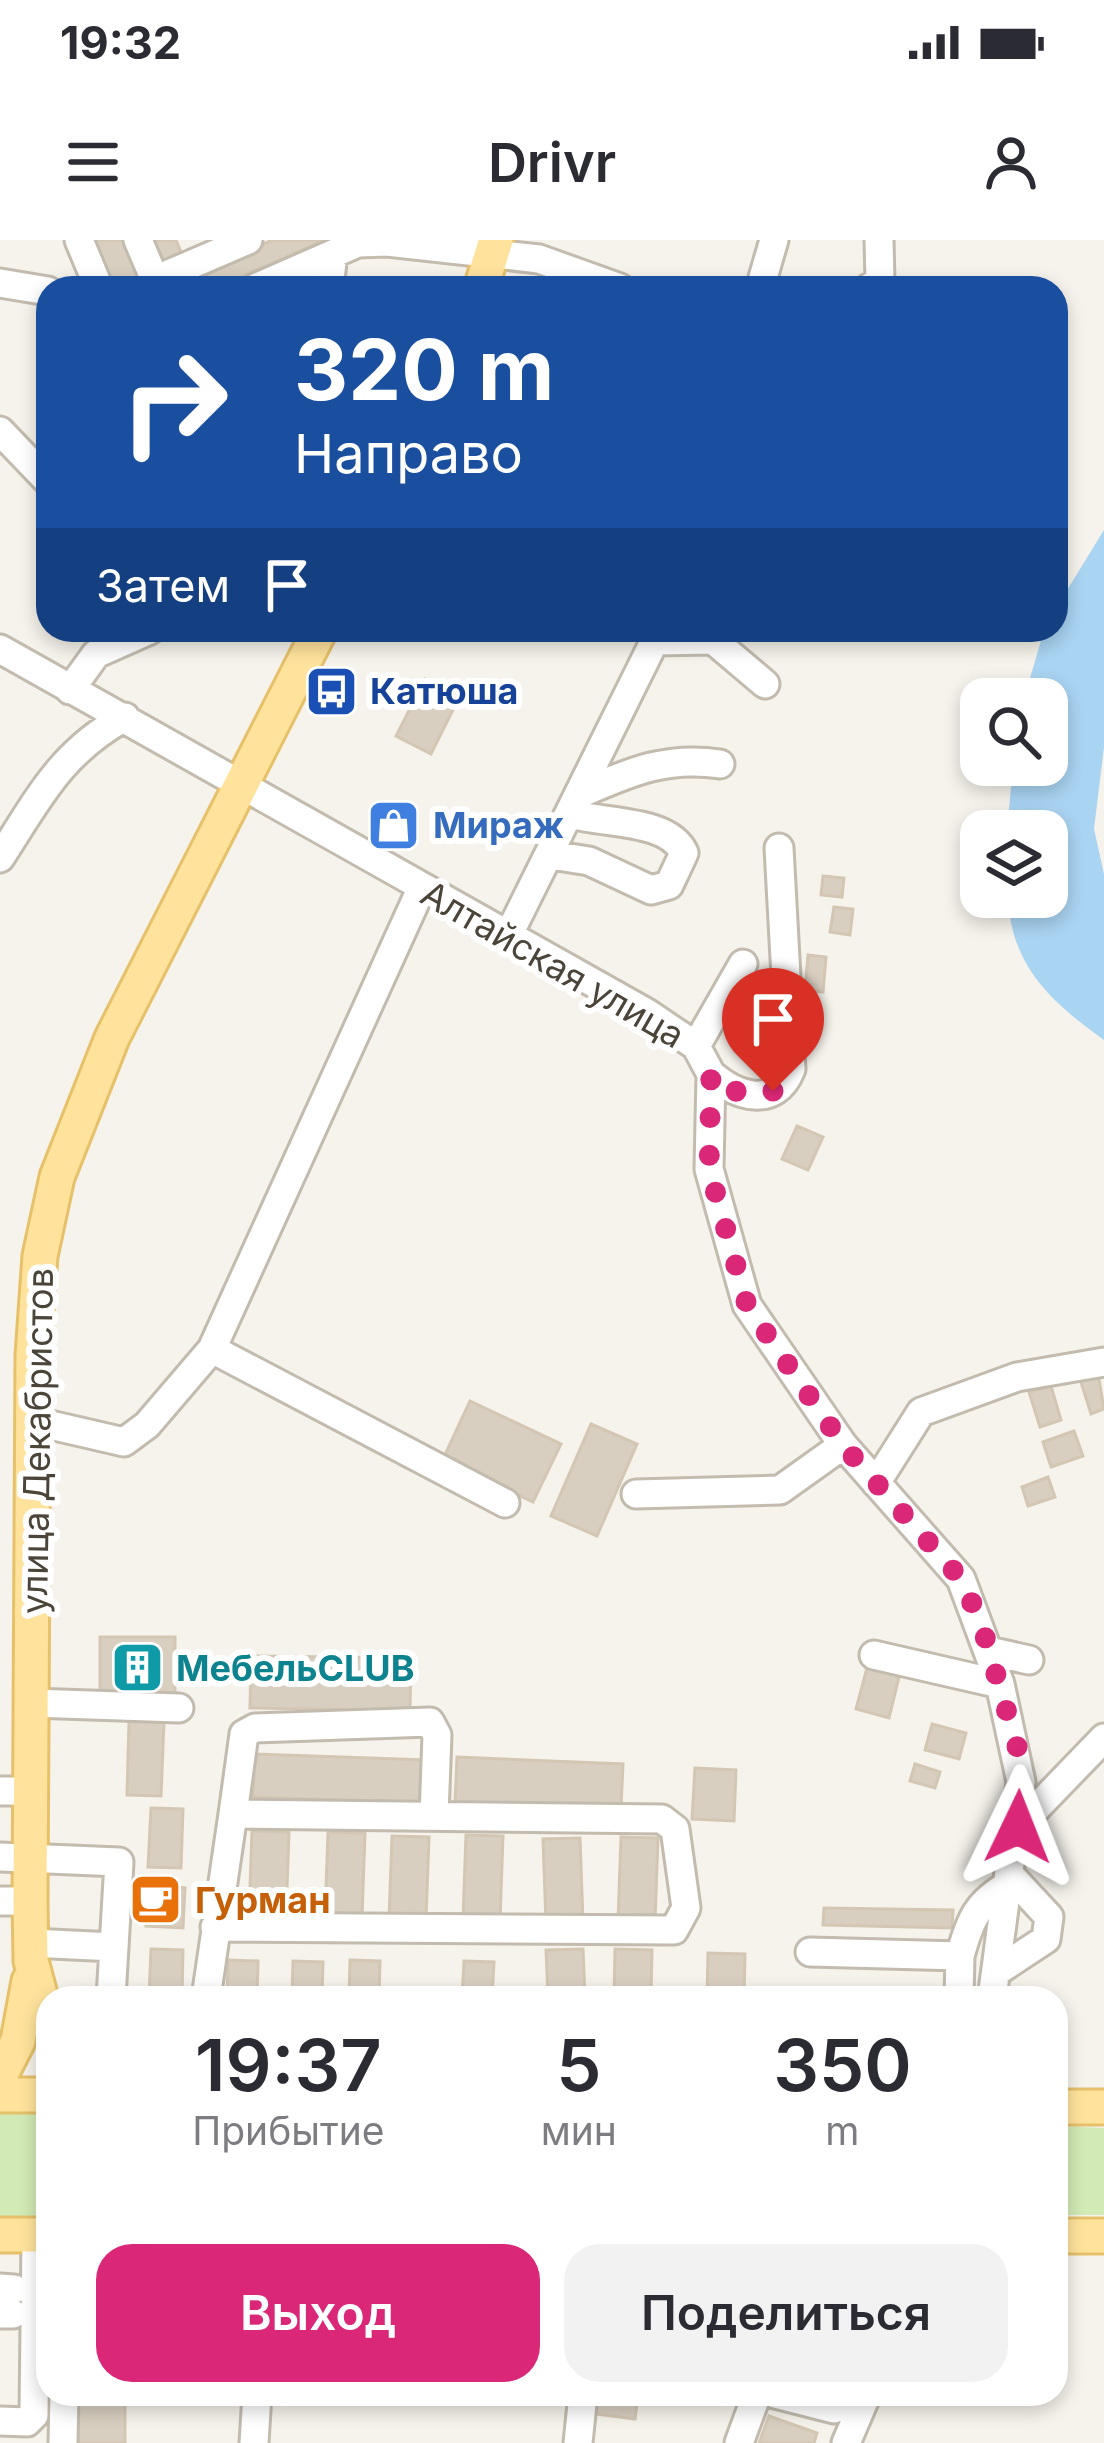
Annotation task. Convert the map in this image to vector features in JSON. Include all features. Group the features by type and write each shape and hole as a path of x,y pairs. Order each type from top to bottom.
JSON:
{"main road":[{"path":"485,276 494,246"},
{"name":"улица Декабристов","path":"39,1986 15,1900 15,1791 32,1703 33,1421 40,1256 71,1133 112,1037 314,642"},
{"path":"0,2076 18,2041 31,1952"},
{"path":"0,2095 36,2095"},
{"path":"1068,2107 1104,2107"},
{"path":"0,2235 36,2235"},
{"path":"1068,2236 1104,2236"}],"street":[{"path":"79,240 94,276"},
{"path":"138,240 153,276"},
{"path":"764,276 774,240"},
{"path":"878,240 879,276"},
{"path":"160,276 189,252 241,241"},
{"path":"335,276 349,245"},
{"path":"281,276 349,245 494,246 591,276"},
{"path":"0,283 36,289"},
{"path":"0,431 36,468"},
{"path":"70,690 96,654 123,642"},
{"path":"508,936 655,642"},
{"path":"737,642 765,684"},
{"name":"Алтайская улица","path":"0,649 696,1046 711,1073 709,1169 732,1265 764,1333 843,1445 961,1579 1000,1684 1018,1750 1018,1827 994,1985"},
{"path":"0,858 62,762 86,739 125,717"},
{"path":"578,803 650,765 682,759 720,764"},
{"path":"550,855 589,861 651,890 669,885 684,853 679,843 659,830 578,803"},
{"path":"711,1073 730,1090 752,1097 773,1091 791,1069 779,848"},
{"path":"33,1421 124,1442 147,1425 212,1348 422,887"},
{"path":"696,1046 743,964"},
{"path":"212,1348 505,1503"},
{"path":"876,1483 921,1412 1017,1377 1104,1362"},
{"path":"636,1494 780,1490 843,1445"},
{"path":"989,1652 1029,1660"},
{"path":"874,1655 1000,1684"},
{"path":"32,1703 179,1708"},
{"path":"208,1986 244,1734 254,1728 430,1722 437,1735 434,1816"},
{"path":"1018,1827 1104,1738"},
{"path":"215,1927 674,1930 686,1917 675,1829 669,1822 233,1814"},
{"path":"15,1857 119,1862 112,1986"},
{"path":"959,1986 960,1955 969,1920 983,1899 1011,1880 1049,1917 1046,1939 994,1985"},
{"path":"31,1952 114,1947"},
{"path":"810,1952 960,1955"},
{"path":"0,2421 27,2422 34,2415 36,2370"},
{"path":"63,2443 64,2406"},
{"path":"254,2443 256,2406"},
{"path":"578,2443 582,2406"},
{"path":"739,2443 753,2406"},
{"path":"846,2443 862,2406"}],"green space":[{"path":"0,2110 36,2111 36,2220 0,2219"},
{"path":"1068,2126 1104,2128 1104,2215 1068,2215"}],"water":[{"path":"1104,530 1104,747 1094,829 1104,874 1104,1040 1037,980 1017,943 1011,918 1068,918 1068,810 1009,810 1011,786 1068,786 1068,678 1030,678 1041,642 1068,642 1068,588"}],"building":[{"path":"92,240 124,240 138,276 106,276"},
{"path":"148,240 176,240 183,257 158,267"},
{"path":"272,240 324,240 243,276 194,276"},
{"path":"425,679 460,696 431,754 396,736"},
{"name":"Мираж","path":"402,809 411,831 385,840 377,819"},
{"path":"823,876 844,878 842,897 821,895"},
{"path":"834,907 853,909 850,935 830,932"},
{"path":"808,955 826,957 823,992 805,990"},
{"path":"797,1126 823,1137 808,1170 782,1159"},
{"path":"1098,1373 1104,1409 1091,1414 1080,1379"},
{"path":"1051,1386 1061,1420 1040,1427 1029,1392"},
{"path":"470,1401 561,1444 533,1502 443,1459"},
{"path":"591,1424 637,1444 597,1536 551,1516"},
{"path":"1074,1431 1083,1456 1051,1467 1043,1442"},
{"path":"1048,1477 1055,1497 1028,1506 1022,1487"},
{"name":"МебельCLUB","path":"100,1637 175,1637 175,1699 100,1699"},
{"path":"251,1656 411,1658 410,1711 250,1708"},
{"path":"868,1664 900,1673 889,1718 856,1709"},
{"path":"129,1721 164,1722 161,1796 127,1795"},
{"path":"932,1724 966,1733 959,1759 925,1750"},
{"path":"255,1754 426,1760 425,1803 253,1797"},
{"path":"457,1757 623,1764 621,1808 455,1802"},
{"path":"915,1764 940,1772 935,1788 910,1781"},
{"path":"695,1768 736,1770 734,1821 692,1819"},
{"path":"151,1808 183,1809 181,1868 148,1867"},
{"path":"252,1831 289,1832 286,1917 249,1915"},
{"path":"328,1832 365,1833 362,1918 325,1917"},
{"path":"466,1835 503,1836 500,1921 463,1919"},
{"path":"392,1836 429,1837 426,1921 389,1920"},
{"path":"621,1837 658,1838 655,1922 618,1921"},
{"path":"580,1838 583,1922 546,1923 543,1839"},
{"path":"148,1885 185,1888 183,1928 146,1926"},
{"path":"824,1908 953,1910 952,1928 823,1925"},
{"path":"151,1949 183,1950 182,1986 149,1986"},
{"path":"583,1949 585,1986 548,1986 546,1950"},
{"path":"615,1949 652,1950 651,1986 614,1986"},
{"path":"708,1953 745,1954 744,1986 707,1986"},
{"path":"228,1960 258,1961 257,1986 227,1986"},
{"path":"350,1960 380,1961 379,1986 349,1986"},
{"path":"293,1961 323,1962 322,1986 292,1986"},
{"path":"464,1961 494,1962 493,1986 463,1986"},
{"path":"78,2406 125,2406 125,2443 78,2443"},
{"path":"597,2406 637,2406 635,2419 596,2414"},
{"path":"769,2416 817,2433 814,2443 759,2443"}],"place":[{"name":"Катюша","path":"331,691"},
{"name":"Мираж","path":"394,825"},
{"name":"МебельCLUB","path":"137,1668"},
{"name":"Гурман","path":"156,1900"}],"route":[{"path":"773,1091 752,1097 730,1090 711,1073 706,1143 732,1265 764,1333 843,1445 961,1579 981,1623 1018,1750 1022,1782 1018,1827"}]}
